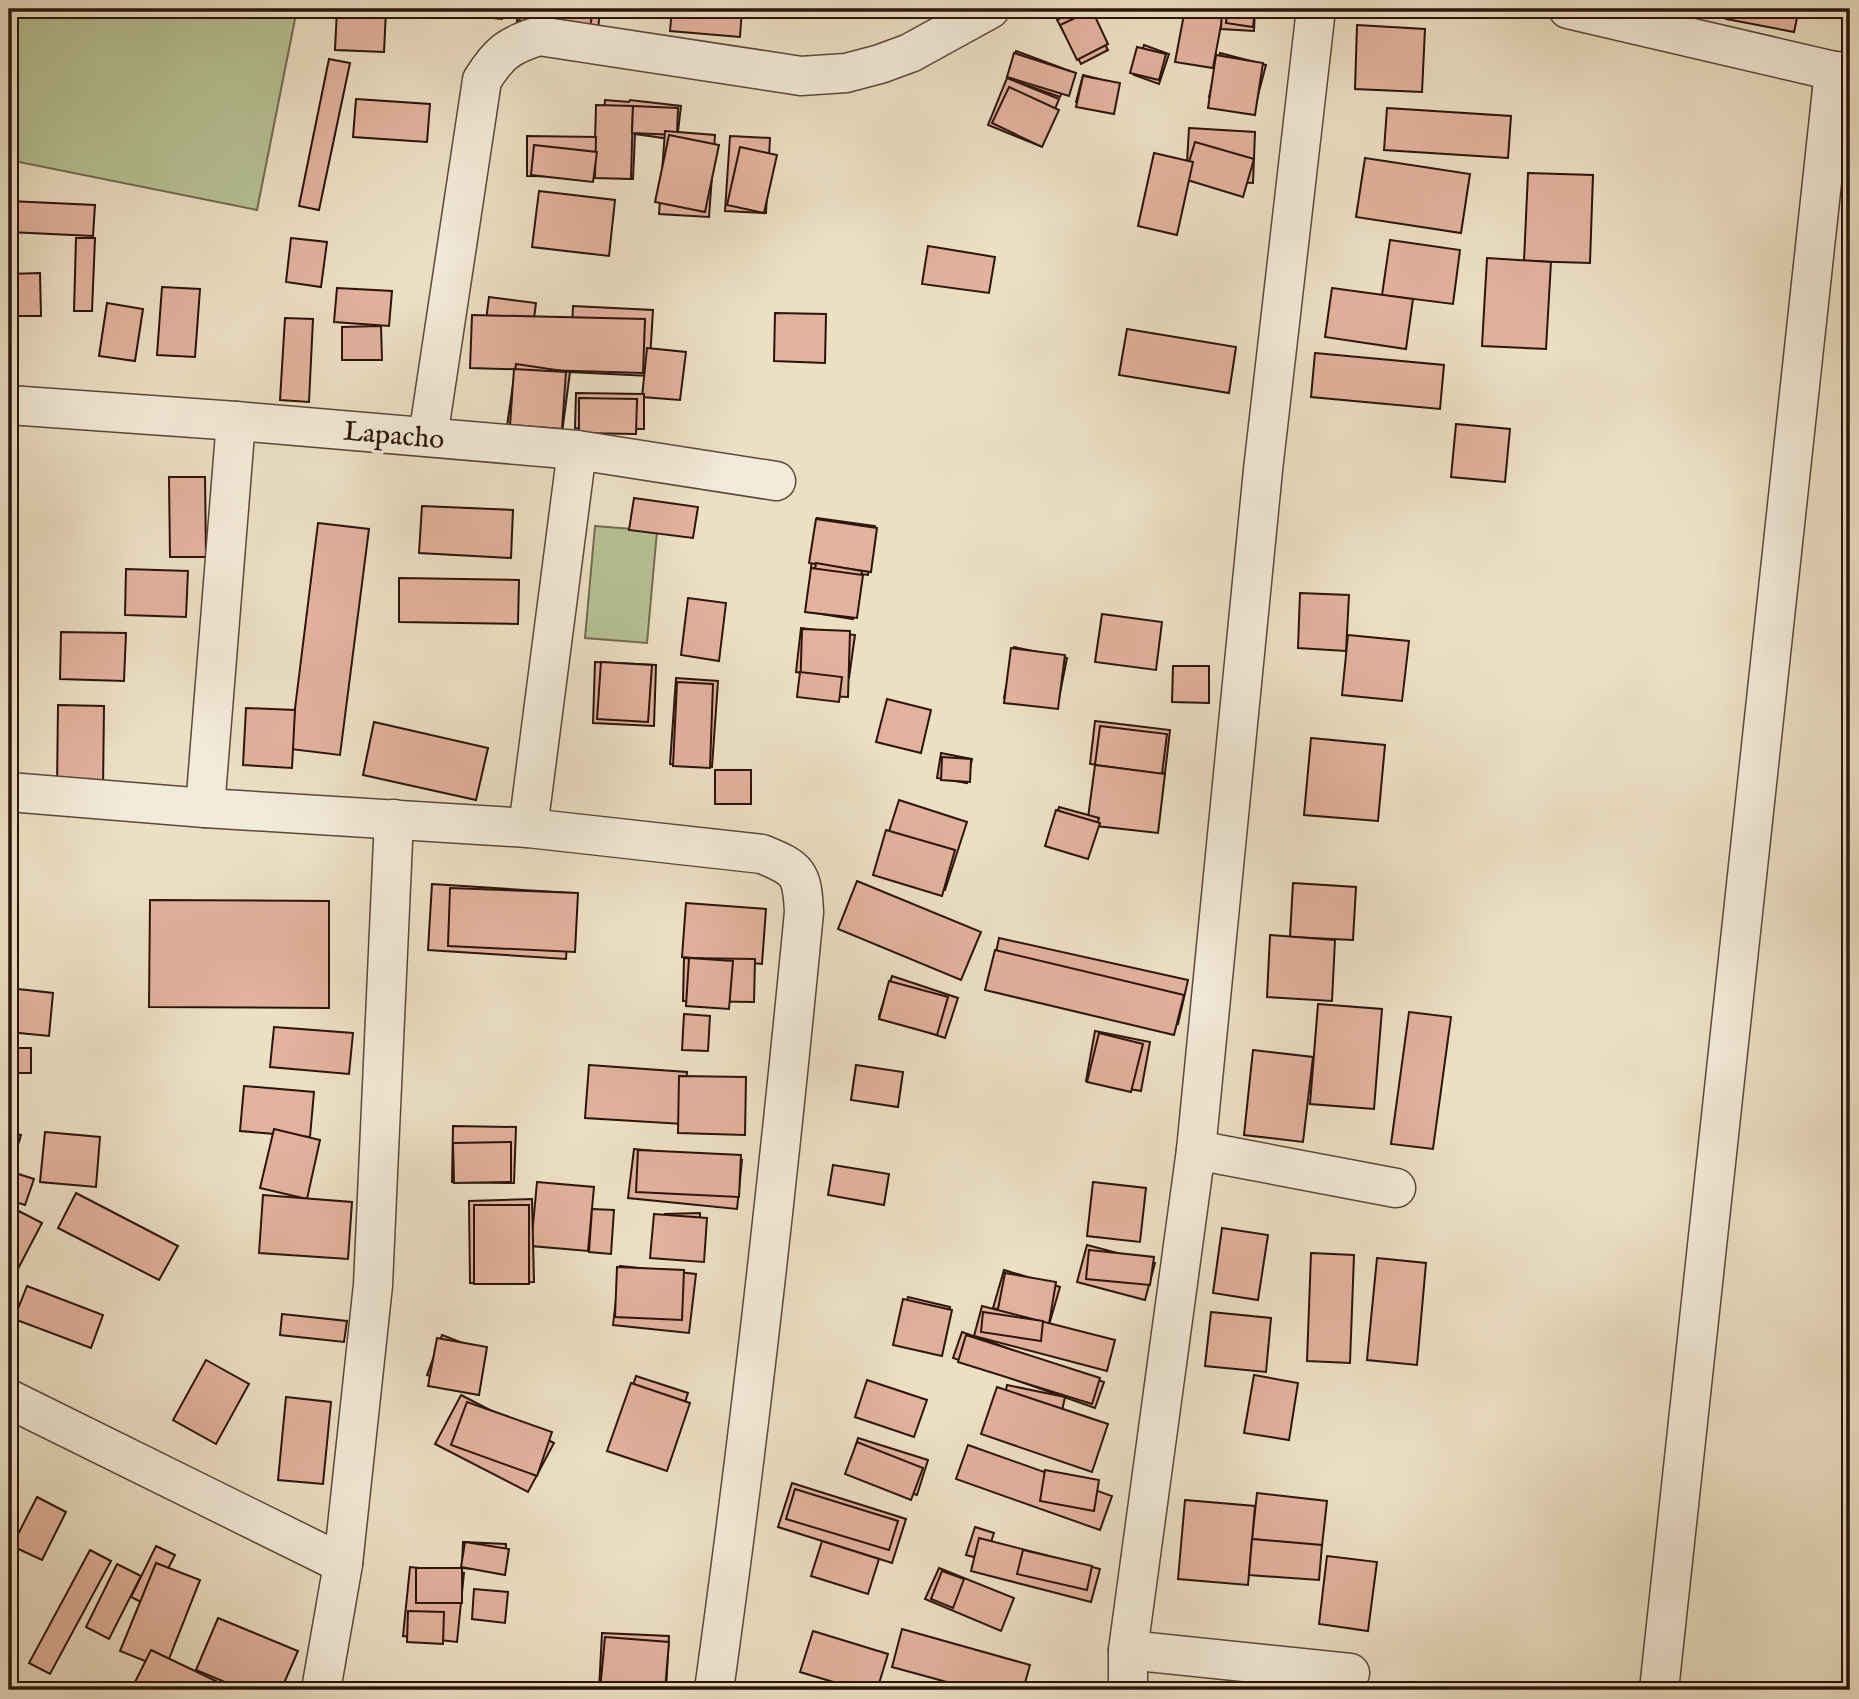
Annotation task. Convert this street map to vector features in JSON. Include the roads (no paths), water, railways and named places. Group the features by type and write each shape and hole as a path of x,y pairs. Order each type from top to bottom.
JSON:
{"street":[{"path":"428,437 482,80 496,57 515,43 539,36 801,76 846,73 910,52 990,9"},
{"path":"1128,1690 1128,1650 1196,1150 1263,470 1316,9"},
{"path":"1568,9 1842,71 1658,1690"},
{"name":"Lapacho","path":"9,405 577,450 776,481"},
{"path":"205,808 236,421"},
{"path":"528,828 577,450"},
{"path":"9,792 205,808 528,828 762,854 789,865 802,885 804,912 777,1183 737,1526 714,1690"},
{"path":"321,1690 343,1564 373,1285 394,819"},
{"path":"1196,1150 1396,1188"},
{"path":"9,1399 343,1564"},
{"path":"1128,1650 1350,1673"}]}
